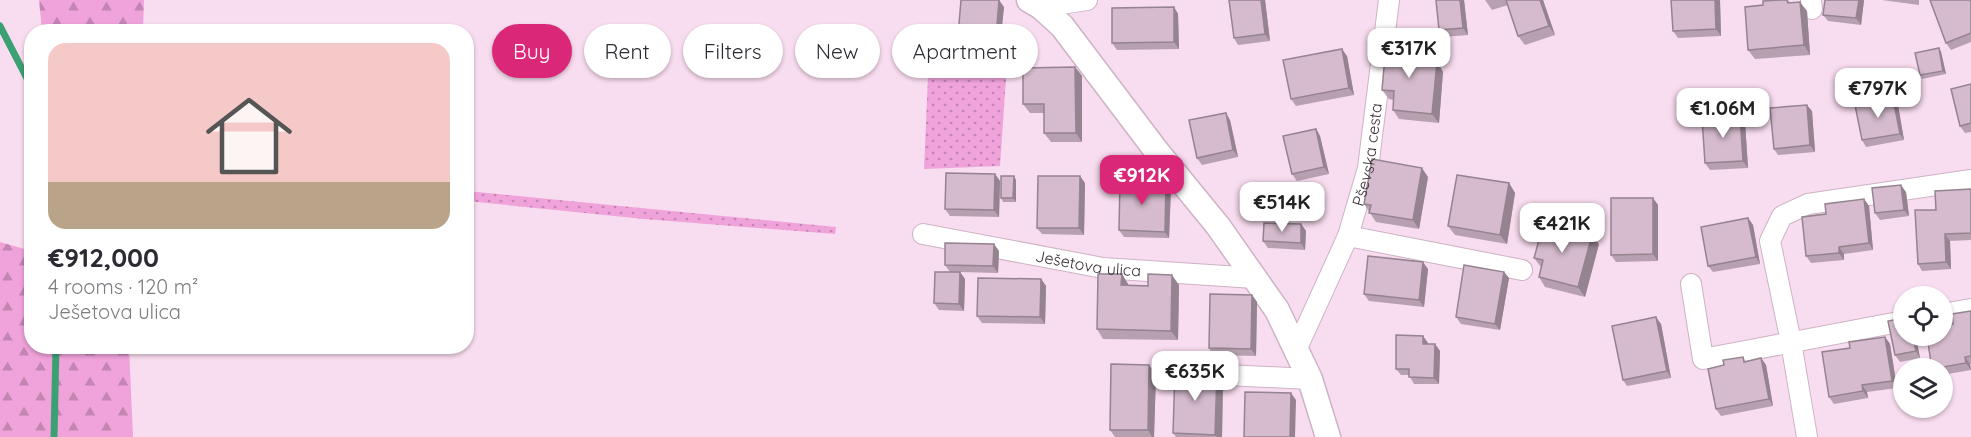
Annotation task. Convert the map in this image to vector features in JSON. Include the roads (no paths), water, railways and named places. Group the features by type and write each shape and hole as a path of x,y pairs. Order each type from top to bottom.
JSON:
{"street":[{"path":"1035,3 1086,0"},
{"name":"Pševska cesta","path":"1348,236 1368,168 1389,0"},
{"path":"1035,3 1062,26 1155,149 1218,226 1277,310 1310,379 1328,437"},
{"path":"1807,437 1791,342 1770,241 1782,216 1808,204 1971,180"},
{"name":"Ješetova ulica","path":"923,234 1103,268 1255,278"},
{"path":"1297,348 1348,236 1522,270"},
{"path":"1691,284 1703,359 1893,323"},
{"path":"1953,312 1971,309"},
{"path":"1162,372 1310,379"}],"waterway":[{"path":"0,26 24,72"},
{"path":"54,437 56,354"}]}
